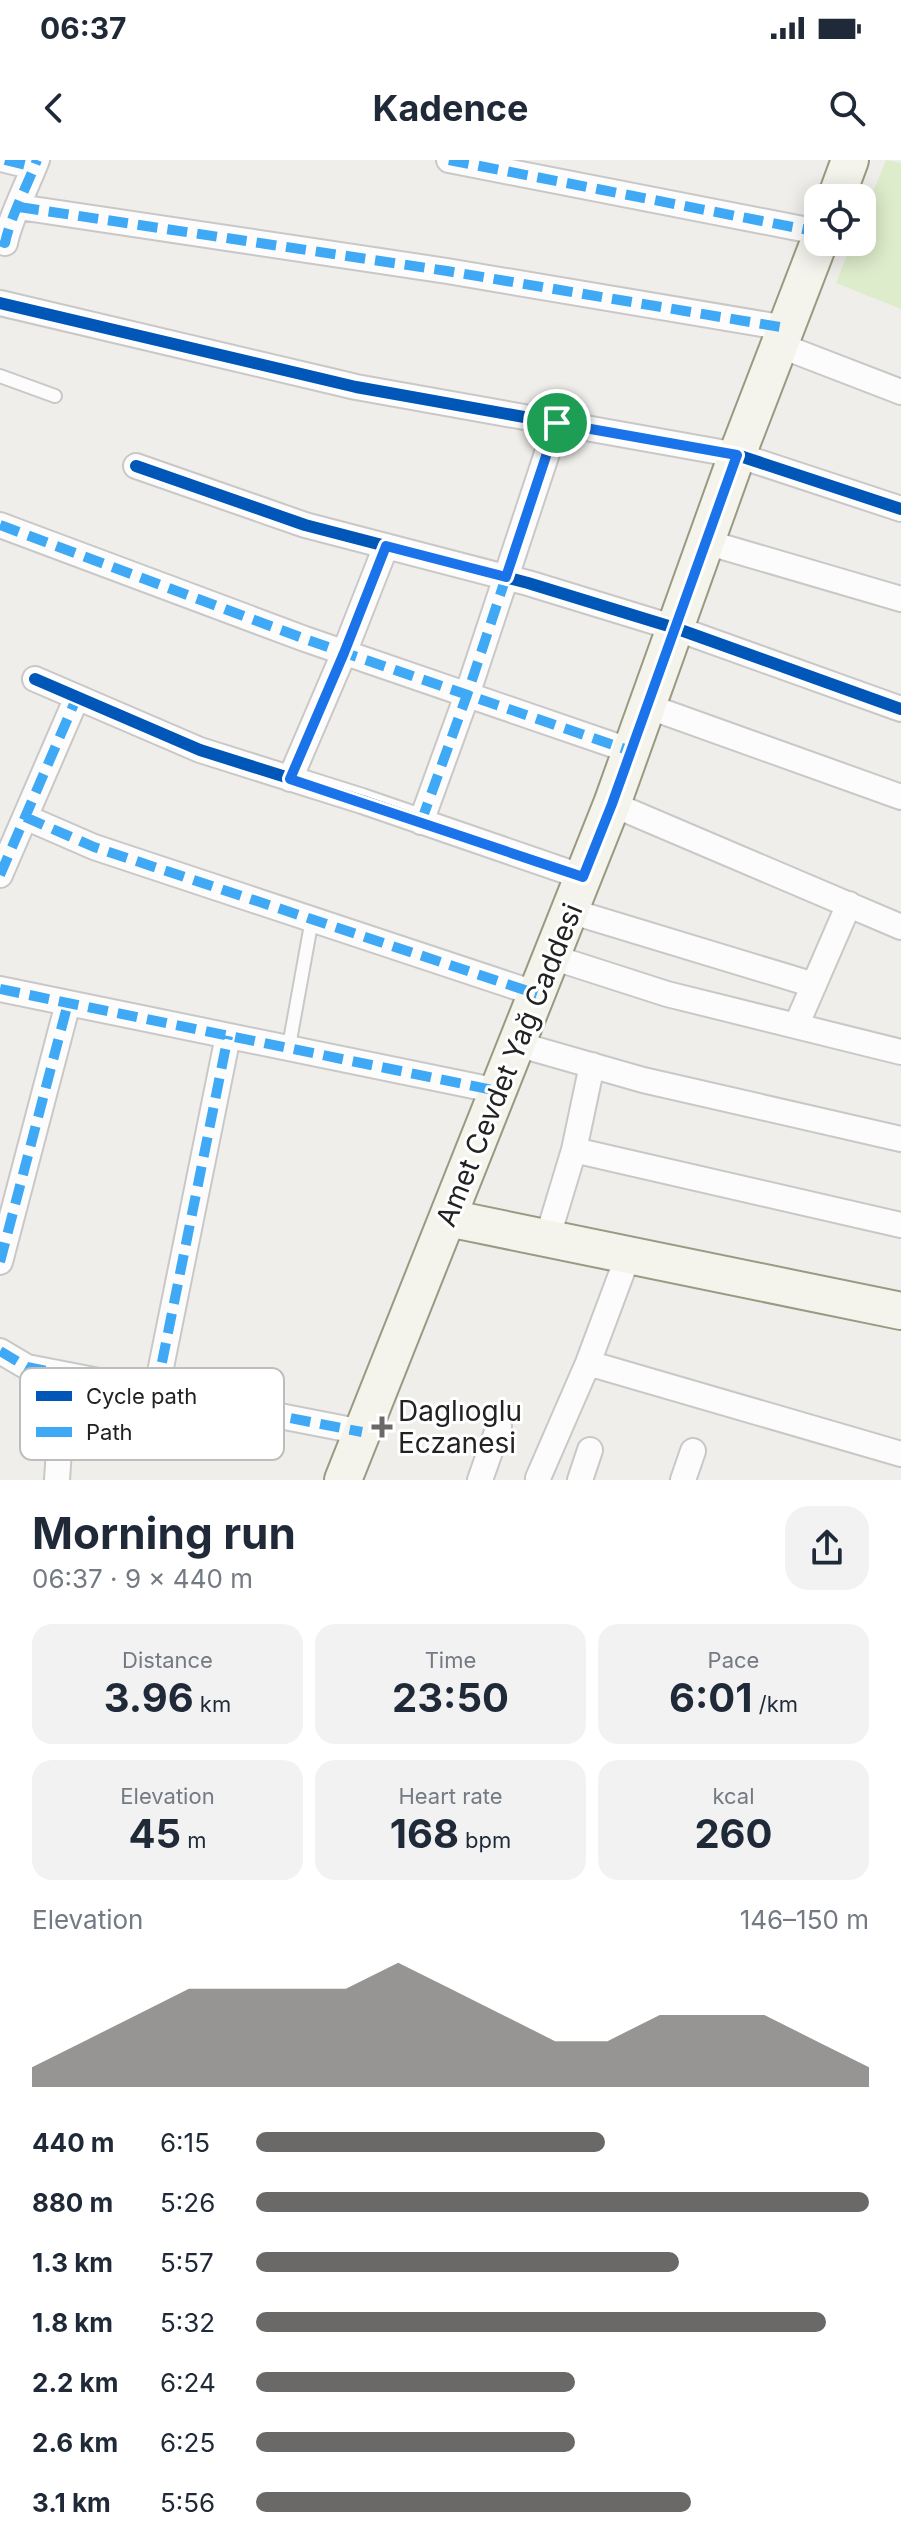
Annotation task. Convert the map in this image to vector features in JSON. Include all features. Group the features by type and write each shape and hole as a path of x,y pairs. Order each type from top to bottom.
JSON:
{"main road":[{"path":"841,184 850,160"},
{"name":"Amet Cevdet Yağ Caddesi","path":"343,1480 612,804 737,455 813,256"},
{"path":"448,1218 901,1311"}],"street":[{"path":"5,160 35,164 7,225 370,259 782,336 901,392"},
{"path":"449,160 804,229"},
{"path":"0,303 356,387 737,455 901,509"},
{"path":"421,822 467,695 557,423"},
{"path":"136,466 305,525 506,577 675,628 901,709"},
{"path":"0,525 344,653 631,751"},
{"path":"706,542 901,599"},
{"path":"290,779 386,546"},
{"path":"35,679 200,750 583,877"},
{"path":"0,875 77,697"},
{"path":"647,706 901,797"},
{"path":"612,804 901,927"},
{"path":"25,817 94,847 537,994"},
{"path":"796,1026 849,904"},
{"path":"570,911 814,985"},
{"path":"552,957 667,994 901,1052"},
{"path":"0,989 498,1091"},
{"path":"0,1262 68,1003"},
{"path":"161,1368 228,1036"},
{"path":"517,1044 643,1080 901,1139"},
{"path":"547,1239 574,1150 592,1065"},
{"path":"574,1150 901,1225"},
{"path":"538,1478 588,1363 628,1256"},
{"path":"0,1351 32,1368"},
{"path":"588,1363 901,1454"},
{"path":"284,1417 362,1432"},
{"path":"480,1480 499,1426"},
{"path":"580,1480 590,1450"},
{"path":"683,1480 693,1451"},
{"path":"57,1480 58,1460"}],"lane":[{"path":"0,376 55,396"},
{"path":"289,1046 312,919"}],"green space":[{"path":"886,160 901,163 901,309 836,283 847,256 876,256 876,185"}],"marked path":[{"path":"5,160 34,167"},
{"path":"0,241 5,243 37,160"},
{"path":"449,160 804,229"},
{"path":"19,207 447,271 786,328"},
{"path":"421,822 467,695 557,423"},
{"path":"0,525 305,639 631,751"},
{"path":"290,779 386,546"},
{"path":"0,875 77,697"},
{"path":"25,817 94,847 537,994"},
{"path":"0,989 498,1091"},
{"path":"0,1262 68,1003"},
{"path":"161,1368 228,1036"},
{"path":"0,1351 32,1368"},
{"path":"284,1417 362,1432"}],"cycle path":[{"path":"0,303 356,387 737,455 901,509"},
{"path":"136,466 305,525 528,583 675,628 901,709"},
{"path":"35,679 200,750 362,801 583,877"}],"place":[{"name":"Daglıoglu Eczanesi","path":"382,1427"}],"route":[{"path":"557,423 737,455 583,877 290,779 386,546 506,577 557,423"}]}
